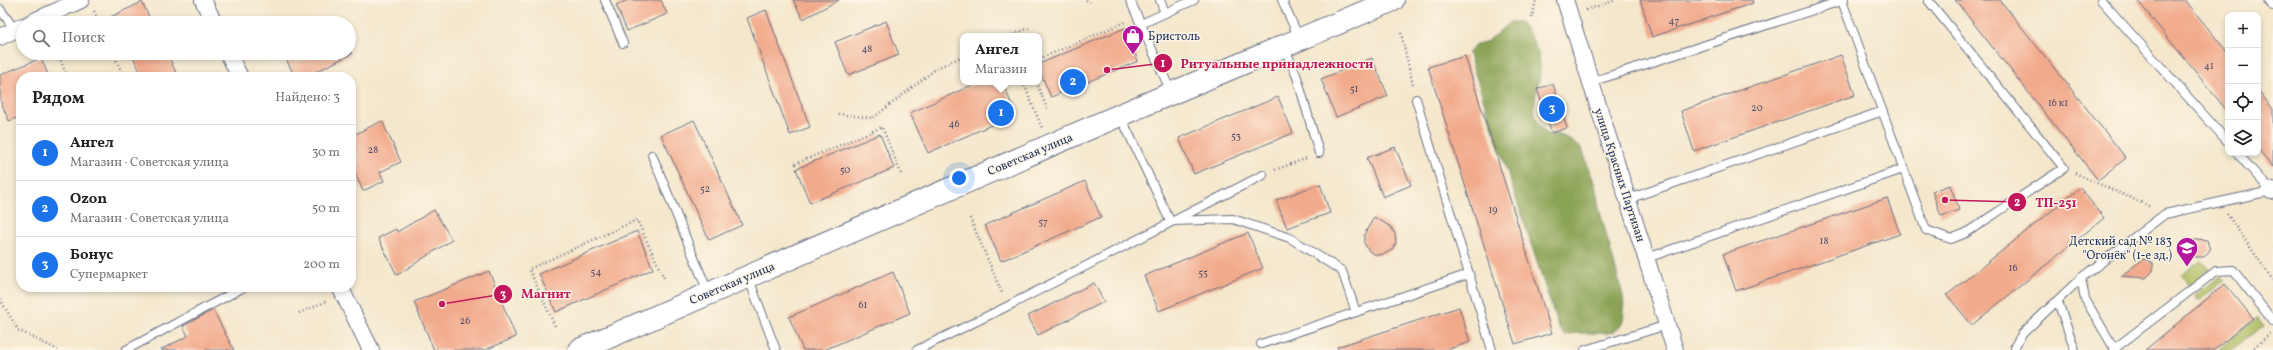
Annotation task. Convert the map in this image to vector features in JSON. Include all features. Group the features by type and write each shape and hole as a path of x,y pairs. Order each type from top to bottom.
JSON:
{"main road":[{"name":"Советская улица","path":"579,350 1050,145 1393,0"}],"street":[{"path":"46,16 81,0"},
{"path":"203,0 211,16"},
{"name":"улица Красных Партизан","path":"1565,0 1675,350"},
{"path":"0,37 16,29"},
{"path":"232,60 238,72"},
{"path":"342,292 371,350"}],"lane":[{"path":"605,0 623,43"},
{"path":"1130,0 1172,93"},
{"path":"1160,0 1166,13"},
{"path":"1139,20 1166,13 1194,0"},
{"path":"1282,0 1297,77 1319,153"},
{"path":"1591,82 1843,0 1926,230 1951,239 1966,233 2064,168 1928,0"},
{"path":"2101,0 2225,139"},
{"path":"2268,0 2273,6"},
{"path":"0,9 16,25"},
{"path":"1416,98 1492,350"},
{"path":"1628,199 1883,111"},
{"path":"1120,115 1170,221"},
{"path":"652,154 708,293"},
{"path":"2240,156 2272,190"},
{"path":"1647,258 1903,169"},
{"path":"917,350 1008,306 1170,221 1263,175"},
{"path":"2015,350 2015,346 2022,334 2058,302 2081,278 2165,214 2272,190"},
{"path":"1170,221 1233,219 1290,238 1342,271 1356,312"},
{"path":"2081,278 2085,299 2115,350 2216,271 2233,270 2273,321"},
{"path":"1261,344 1469,274"},
{"path":"747,276 776,350"},
{"path":"126,350 235,292"},
{"path":"2058,302 2075,350"},
{"path":"1585,350 1667,325"}],"path":[{"path":"1086,0 1090,2"},
{"path":"1532,18 1536,0"},
{"path":"1588,18 1586,10 1614,1"},
{"path":"1042,58 1139,20"},
{"path":"1017,33 1028,28"},
{"path":"1401,33 1416,98"},
{"path":"838,114 873,118 937,68 960,57"},
{"path":"61,60 65,72"},
{"path":"116,60 122,72"},
{"path":"1024,85 1050,145"},
{"path":"1037,85 1048,111"},
{"path":"795,164 882,127 902,176"},
{"path":"1263,175 1319,153"},
{"path":"2064,168 2165,214"},
{"path":"2219,202 2273,280"},
{"path":"970,218 1008,306"},
{"path":"555,326 529,269 637,220 664,278"},
{"path":"0,299 18,330 58,350"},
{"path":"299,314 327,301"},
{"path":"2251,350 2273,331"}],"green space":[{"path":"1510,22 1520,22 1530,36 1540,60 1540,76 1535,109 1536,117 1540,125 1547,135 1557,134 1567,138 1582,149 1596,188 1599,208 1623,296 1624,313 1622,324 1617,330 1609,333 1577,333 1564,335 1558,326 1468,52 1477,44 1488,41"},
{"path":"2201,261 2210,269 2188,287 2181,275"},
{"path":"2221,276 2224,281 2199,300 2195,295"},
{"path":"2257,317 2264,326 2231,350 2218,350"}],"building":[{"path":"628,0 661,0 667,14 627,31 616,5"},
{"path":"793,0 839,0 803,19"},
{"path":"1640,0 1752,0 1753,3 1652,37"},
{"path":"1955,0 2000,0 2126,158 2098,180"},
{"path":"2137,0 2185,0 2225,49 2225,108"},
{"path":"142,2 149,16 113,16"},
{"path":"766,10 810,127 790,135 747,18"},
{"path":"886,21 899,55 848,75 835,42"},
{"path":"1125,28 1138,61 1051,97 1042,76 1042,63"},
{"path":"1841,55 1855,95 1694,151 1681,111"},
{"path":"1465,56 1552,333 1515,344 1428,67"},
{"path":"1372,58 1388,96 1336,117 1321,79"},
{"path":"36,60 42,60 47,72 16,72 16,118 9,121 0,100 0,75"},
{"path":"134,60 170,60 176,72 140,72"},
{"path":"286,60 339,60 316,72 292,72"},
{"path":"1553,84 1567,128 1552,133 1537,89"},
{"path":"972,85 1003,85 1016,114 928,153 910,113"},
{"path":"2261,94 2273,109 2273,167 2261,153"},
{"path":"1278,97 1293,133 1194,174 1179,138"},
{"path":"694,120 742,225 709,240 661,135"},
{"path":"382,121 401,162 380,172 384,181 363,191 356,175 356,134"},
{"path":"880,134 894,168 810,203 796,169"},
{"path":"1395,147 1411,185 1383,197 1367,158"},
{"path":"1085,181 1101,217 1001,261 985,225"},
{"path":"1320,184 1330,213 1287,228 1276,200"},
{"path":"1950,185 1959,210 1941,216 1932,191"},
{"path":"2080,188 2104,218 1972,325 1947,295"},
{"path":"1887,198 1900,234 1736,291 1723,254"},
{"path":"434,210 452,240 397,275 378,238 396,229 397,232"},
{"path":"1374,217 1391,227 1395,234 1396,243 1392,250 1384,254 1376,255 1369,251 1364,243 1364,235"},
{"path":"637,231 653,269 556,312 539,274"},
{"path":"1248,233 1263,268 1159,311 1144,276"},
{"path":"2196,239 2207,240 2210,250 2204,257 2195,257 2189,247"},
{"path":"2143,259 2153,263 2153,271 2146,278 2121,276"},
{"path":"489,271 516,337 485,350 434,350 414,302"},
{"path":"893,272 910,313 824,350 803,350 789,317"},
{"path":"1094,283 1104,302 1038,335 1028,316"},
{"path":"2225,284 2253,318 2214,350 2145,350"},
{"path":"1459,307 1470,342 1446,350 1338,350 1337,347"},
{"path":"213,310 234,350 160,350 188,336 183,326"}],"place":[{"name":"Бристоль","path":"1133,56"},
{"name":"Ритуальные принадлежности","path":"1107,70"},
{"name":"Ozon","path":"1073,82"},
{"name":"Бонус","path":"1552,109"},
{"name":"Ангел","path":"1001,113"},
{"name":"ТП-251","path":"1945,200"},
{"name":"Детский сад № 183 \"Огонёк\" (1-е зд.)","path":"2187,268"},
{"name":"Магнит","path":"442,304"}]}
